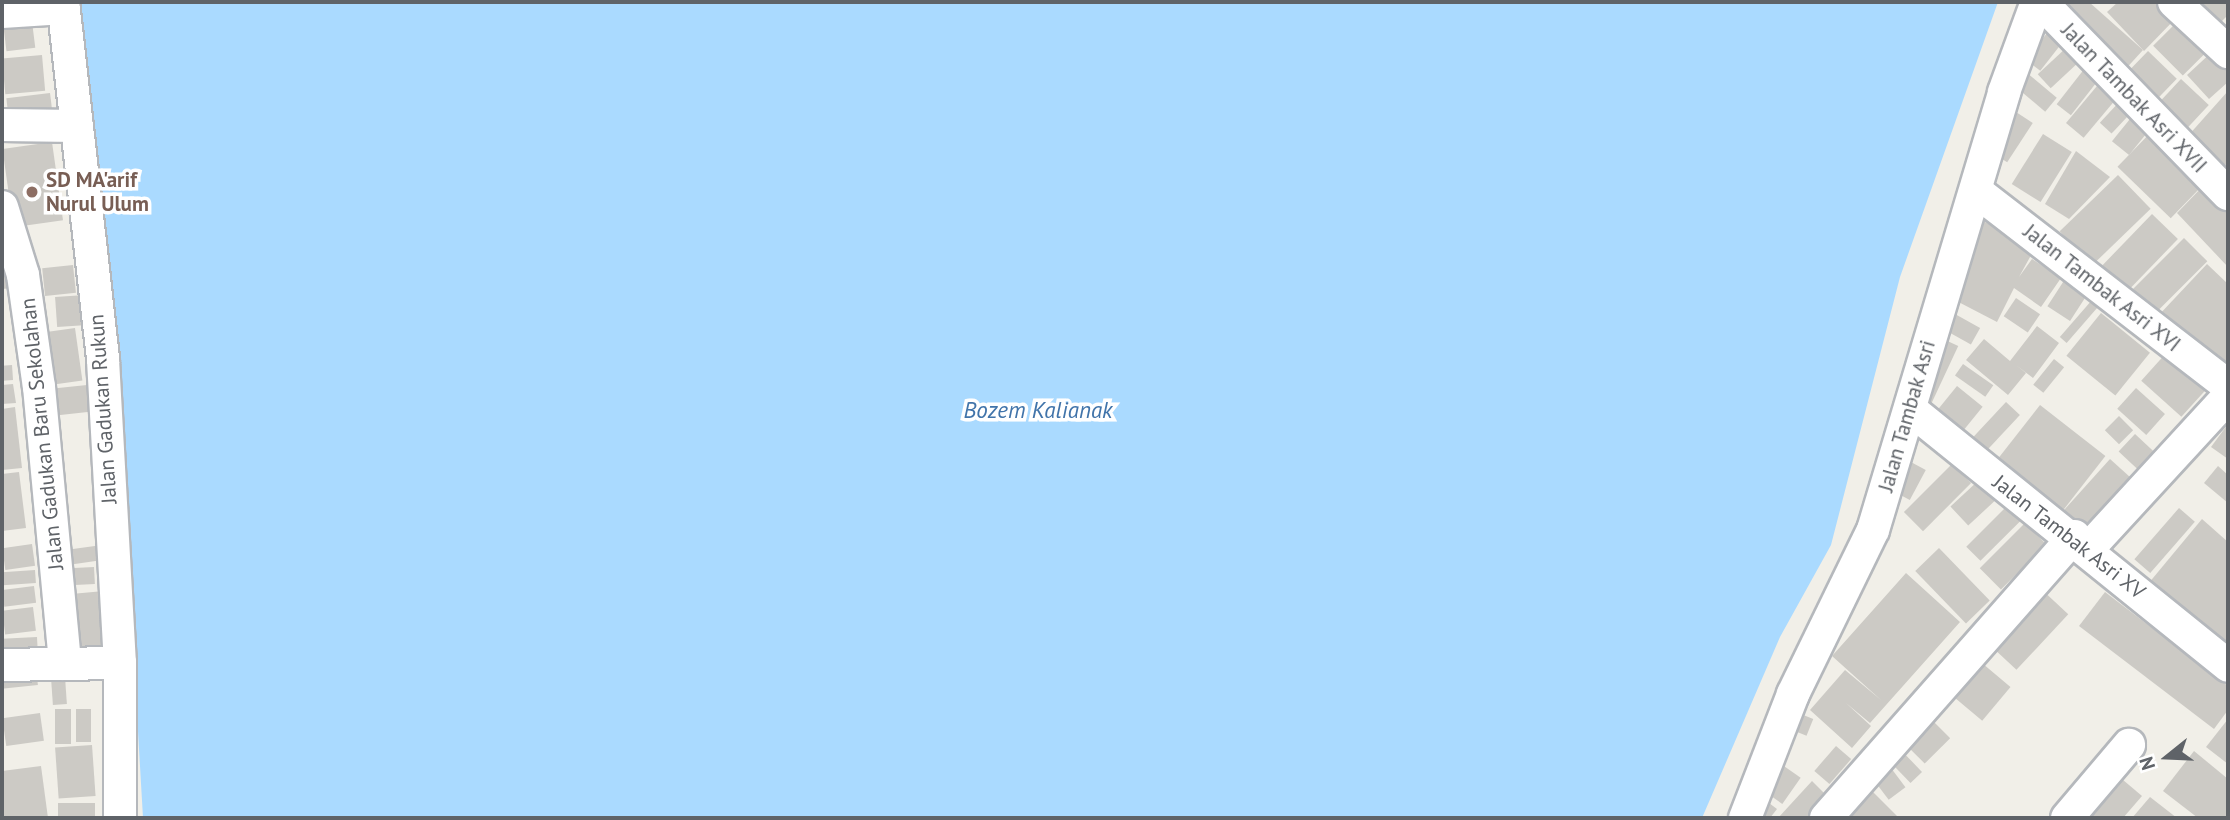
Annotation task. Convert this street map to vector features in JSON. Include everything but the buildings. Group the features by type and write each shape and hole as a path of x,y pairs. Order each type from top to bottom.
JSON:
{"street":[{"name":"Jalan Tambak Asri","path":"1745,818 1793,694 1873,530 1976,191 2039,2"},
{"name":"Jalan Tambak Asri XVII","path":"2039,2 2228,194"},
{"path":"2174,2 2228,52"},
{"path":"2,12 63,5"},
{"name":"Jalan Gadukan Rukun","path":"63,5 103,360 120,663 120,818"},
{"path":"2,125 77,126"},
{"name":"Jalan Tambak Asri XVI","path":"1976,191 2228,386"},
{"name":"Jalan Gadukan Baru Sekolahan","path":"2,207 23,275 39,387 65,664"},
{"path":"1829,817 2081,542 2228,397"},
{"name":"Jalan Tambak Asri XV","path":"1910,409 2081,542 2228,666"},
{"path":"2,665 120,663"},
{"path":"2067,818 2129,745"}],"water":[{"name":"Bozem Kalianak","path":"79,2 1998,2 1900,277 1831,545 1780,637 1702,818 143,818 121,437"}],"place":[{"name":"SD MA'arif Nurul Ulum","path":"32,192"}]}
